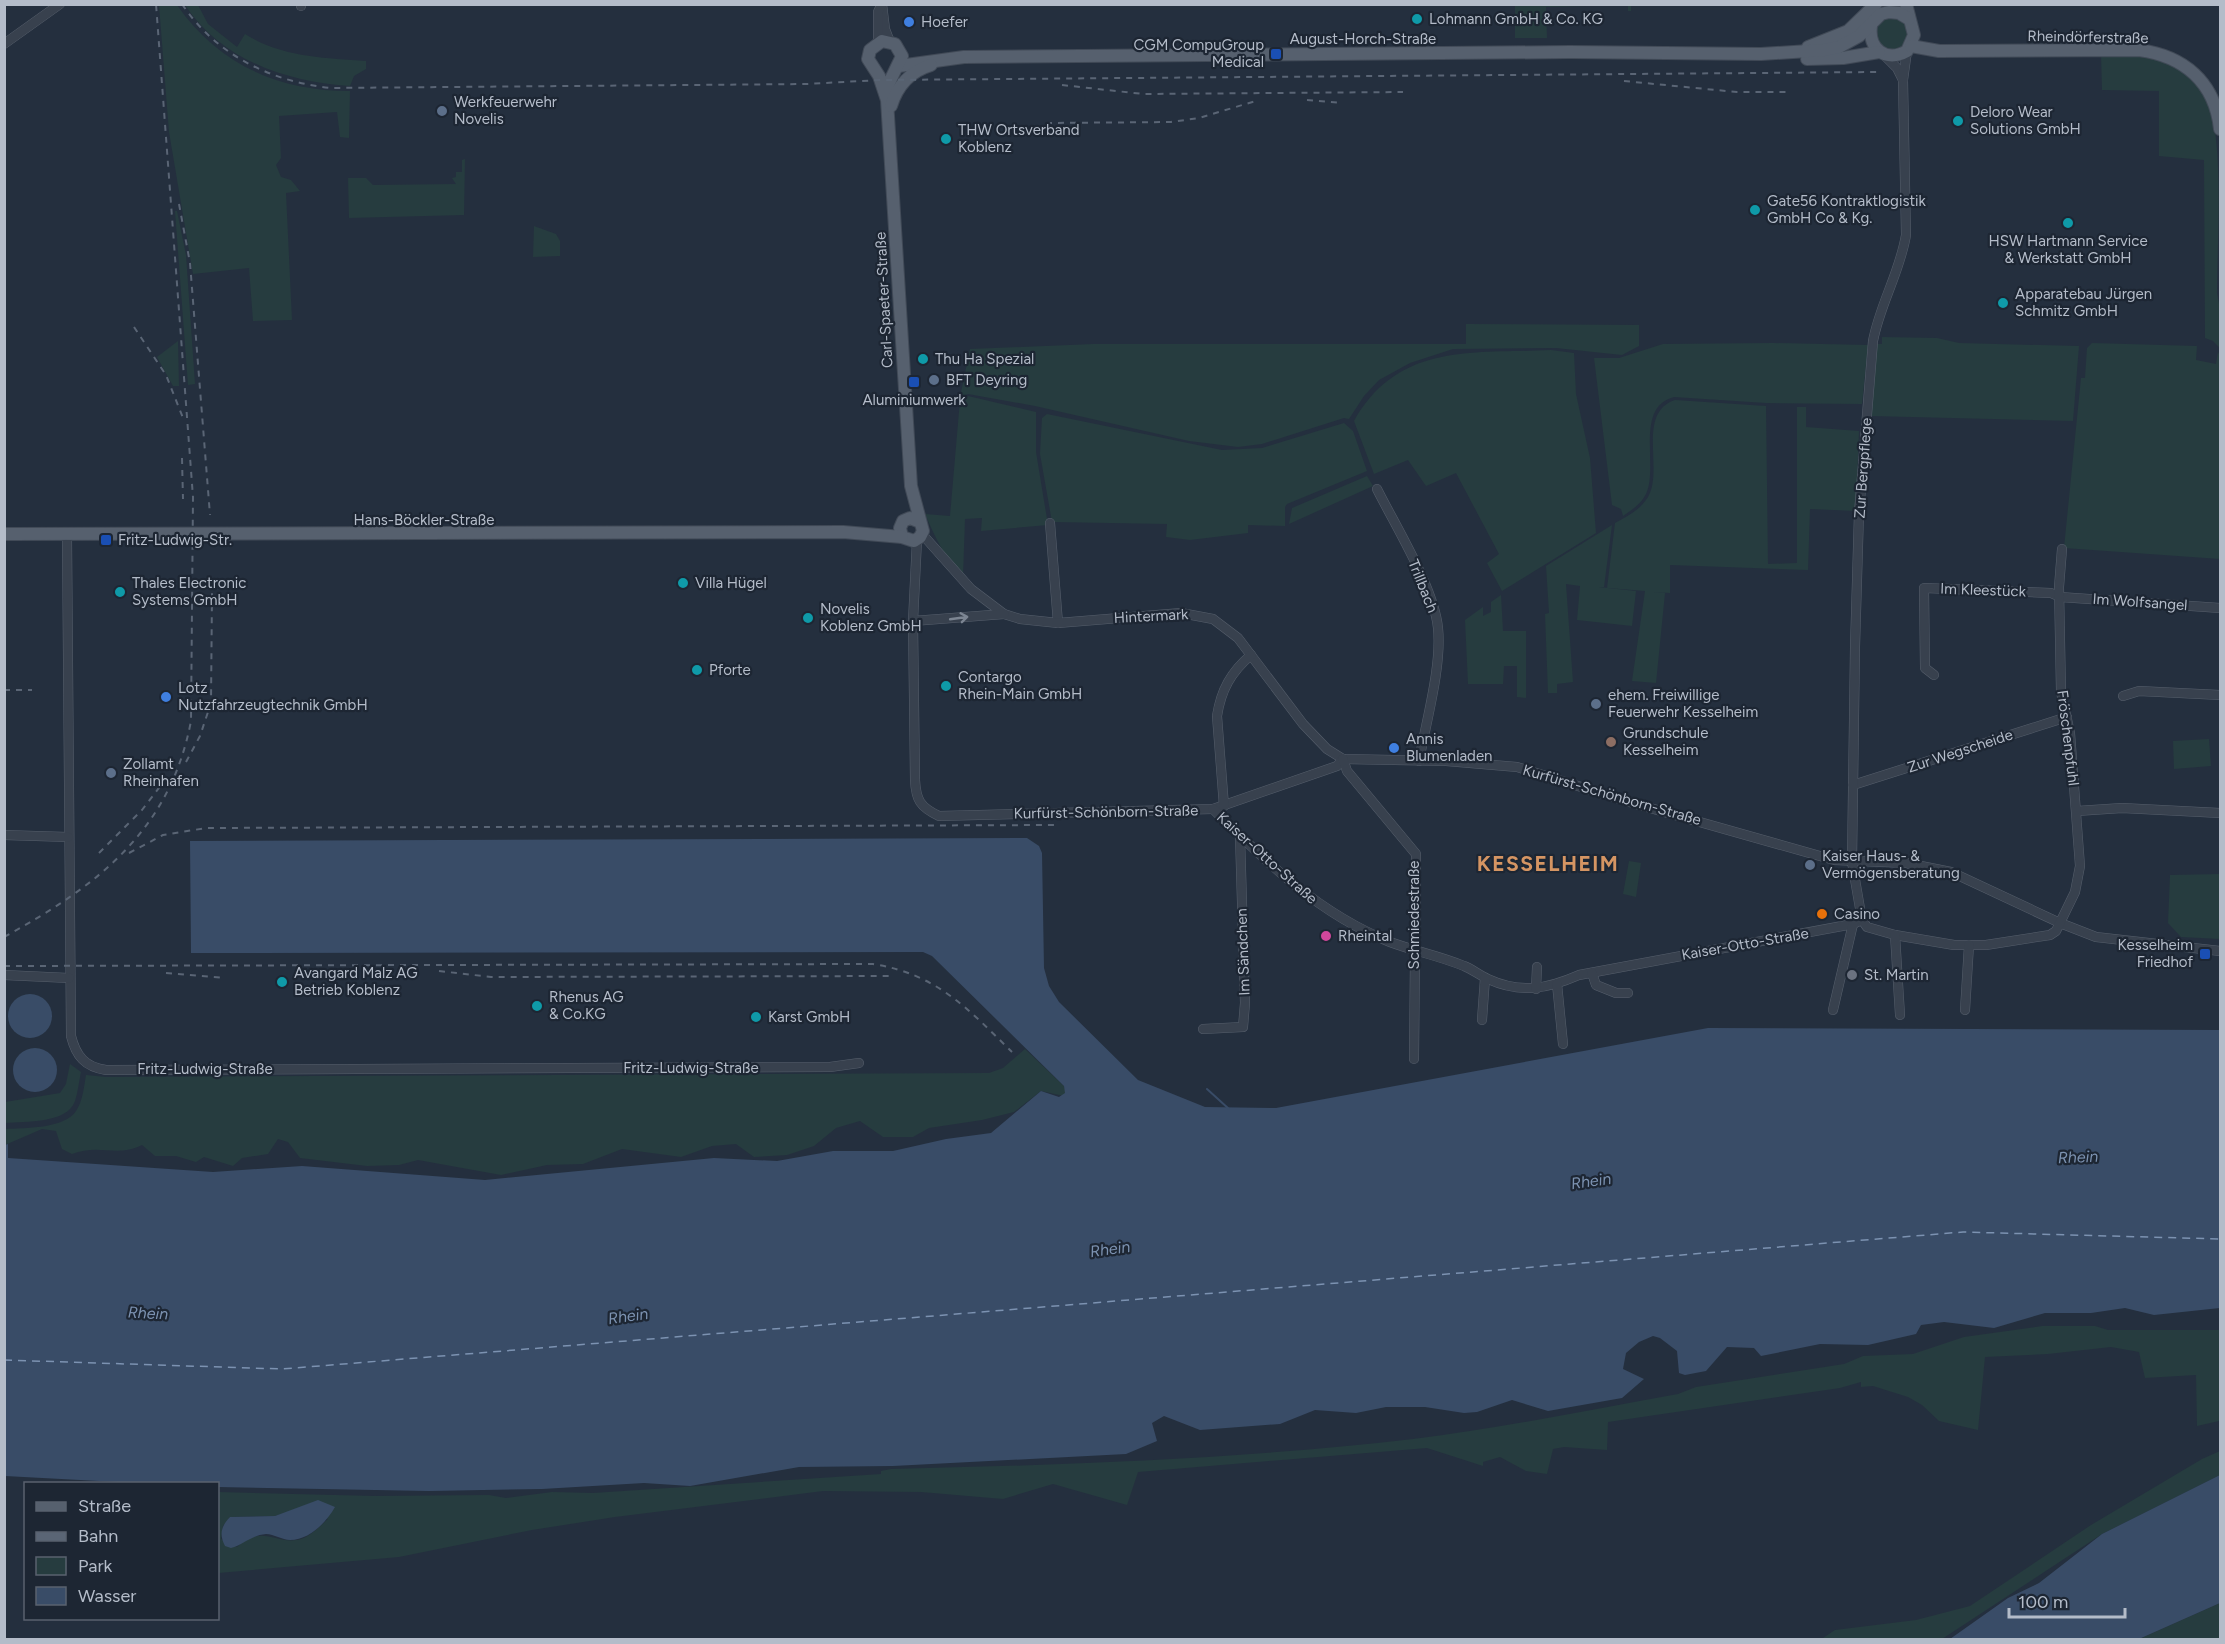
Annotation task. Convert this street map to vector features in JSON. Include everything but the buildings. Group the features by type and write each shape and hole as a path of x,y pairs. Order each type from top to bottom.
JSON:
{"main road":[{"path":"1792,51 1848,31 1875,4"},
{"path":"1906,4 1911,24 1909,48"},
{"name":"August-Horch-Straße","path":"1761,54 1839,47 1871,26 1881,14 1890,8 1911,24"},
{"name":"Rheindörferstraße","path":"1911,24 1929,43 1948,51"},
{"path":"1871,26 1871,42 1882,54"},
{"name":"August-Horch-Straße","path":"889,45 905,54 964,57 1570,52 1761,54 1816,59 1882,54 1896,56 1909,48"},
{"name":"Carl-Spaeter-Straße","path":"888,107 876,71 870,64 869,54 889,45 902,56 889,83 888,107 911,486 911,531"},
{"name":"Rheindörferstraße","path":"1909,48 1948,51 2139,50 2164,55 2189,68 2204,83 2214,101 2220,129"},
{"name":"August-Horch-Straße","path":"896,69 964,57"},
{"name":"August-Horch-Straße","path":"911,75 938,61"},
{"path":"876,71 885,74 896,69"},
{"name":"Carl-Spaeter-Straße","path":"888,107 897,89 911,75"},
{"name":"Hans-Böckler-Straße","path":"4,534 911,531"}],"street":[{"path":"4,44 60,4"},
{"name":"Carl-Spaeter-Straße","path":"882,4 878,12 889,45"},
{"name":"Zur Bergpflege","path":"1857,922 1852,862 1859,513 1873,341 1877,320 1900,262 1906,235 1903,80 1909,48"},
{"path":"1882,54 1897,68 1903,80"},
{"name":"Trillbach","path":"1377,489 1418,570 1438,626 1437,656 1419,761"},
{"path":"1050,523 1058,623"},
{"name":"Carl-Spaeter-Straße","path":"911,531 914,563 916,797 924,809"},
{"name":"Hintermark","path":"911,531 971,589 1004,614"},
{"name":"Fritz-Ludwig-Straße","path":"67,535 71,1036 74,1048 87,1065 106,1070 830,1067 859,1063"},
{"name":"Fröschenpfuhl","path":"2060,923 2079,881 2077,811 2067,717 2061,692 2062,549"},
{"name":"Im Kleestück","path":"1934,675 1925,668 1924,588 2050,593 2060,597"},
{"name":"Im Wolfsangel","path":"2060,597 2220,608"},
{"name":"Hintermark","path":"913,621 1004,614 1032,621 1058,623 1181,613 1199,614 1226,627 1251,655 1302,724 1327,749 1342,759"},
{"path":"1224,806 1217,716 1219,702 1230,676 1251,655"},
{"path":"2123,696 2139,691 2220,695"},
{"name":"Zur Wegscheide","path":"1853,785 2067,717"},
{"name":"Kurfürst-Schönborn-Straße","path":"924,809 939,816 1213,809 1337,766 1342,759 1517,767 1536,771 1636,804 1834,860 1906,863 1952,872 2060,923 2096,937 2220,951"},
{"name":"Schmiedestraße","path":"1342,759 1347,771 1416,854 1413,1059"},
{"path":"2077,811 2122,808 2220,813"},
{"name":"Kaiser-Otto-Straße","path":"1213,809 1286,879 1320,906 1359,928 1414,950 1465,966 1485,978 1523,990 1557,984 1592,973 1857,922"},
{"path":"4,835 68,837"},
{"name":"Im Sändchen","path":"1203,1029 1243,1027 1245,1003 1240,836"},
{"path":"1833,1010 1857,922 1895,935 1970,945 2050,934 2060,923"},
{"path":"1895,935 1900,1015"},
{"path":"1965,1010 1970,945"},
{"path":"1536,989 1537,967"},
{"path":"1592,973 1596,985 1604,990 1628,993"},
{"path":"4,975 69,978"},
{"path":"1482,1020 1485,978"},
{"path":"1557,984 1563,1044"}],"green space":[{"path":"159,5 177,5 193,26 211,43 252,70 298,86 350,91 349,138 340,137 337,112 279,116 281,158 276,165 281,177 291,180 300,191 286,193 292,320 253,321 249,268 193,274 169,132"},
{"path":"185,5 198,5 208,24 237,47 245,34 273,48 288,52 366,61 366,69 354,76 350,86 303,79 257,65 236,54 217,40"},
{"path":"1515,5 1628,5 1546,7 1547,38 1515,38"},
{"path":"1892,18 1903,23 1908,34 1903,45 1892,50 1881,45 1876,34 1881,23"},
{"path":"2101,55 2140,55 2168,61 2189,74 2206,93 2216,136 2218,163 2217,293 2220,309 2220,348 2213,341 2205,338 2204,160 2159,156 2159,91 2102,90"},
{"path":"465,159 464,215 349,218 348,178 366,178 373,185 456,184 452,178 456,177 456,172 462,172 462,160"},
{"path":"175,211 177,211 186,255 195,384 188,385"},
{"path":"534,226 556,234 560,241 560,256 533,257"},
{"path":"1466,324 1639,325 1639,346 1622,355 1556,348 1453,349 1410,363 1379,380 1364,396 1349,419 1344,418 1262,444 1238,447 1189,441 1035,406 968,394 960,397 970,349 1093,344 1466,344"},
{"path":"1882,337 1937,338 1959,343 2079,346 2073,421 1870,416 1875,344 1882,344"},
{"path":"178,341 179,386 173,386 157,357"},
{"path":"2092,343 2197,346 2196,360 2216,364 2218,352 2220,356 2220,559 2064,548 2081,378 2085,378 2087,348"},
{"path":"1663,344 1868,345 1862,404 1766,403 1674,397 1662,403 1651,425 1650,469 1646,494 1639,504 1623,516 1621,509 1612,505 1594,358 1619,358"},
{"path":"1551,350 1574,353 1576,394 1590,458 1596,533 1502,591 1487,563 1499,554 1456,473 1426,486 1408,460 1374,474 1354,421 1372,395 1393,377 1416,365 1440,357 1466,353"},
{"path":"968,396 1036,412 1036,452 1048,525 981,531 982,518 965,519 963,577 946,555 925,514 950,516 960,400"},
{"path":"1675,400 1766,406 1768,564 1797,563 1797,407 1806,407 1806,427 1859,431 1856,511 1810,509 1808,570 1670,565 1670,593 1653,592 1665,593 1656,683 1632,681 1645,591 1607,588 1615,523 1637,509 1648,497 1652,486 1654,429 1657,417 1663,407"},
{"path":"1047,414 1222,450 1262,448 1344,423 1353,431 1367,471 1287,504 1285,526 1248,525 1248,533 1190,540 1166,537 1167,524 1052,522 1040,454 1042,418"},
{"path":"1367,476 1373,486 1289,524 1292,508"},
{"path":"1612,525 1604,587 1599,587 1636,591 1632,626 1577,620 1580,586 1566,584 1573,682 1557,684 1557,693 1548,693 1545,614 1549,613 1546,566"},
{"path":"1501,595 1503,631 1526,631 1526,698 1517,697 1517,666 1504,666 1503,684 1468,684 1465,620 1483,607 1483,616 1491,612 1491,602"},
{"path":"2209,739 2211,766 2174,769 2173,741"},
{"path":"1629,861 1641,863 1636,897 1623,894"},
{"path":"2220,874 2220,939 2181,937 2168,923 2170,875"},
{"path":"1025,1049 1064,1086 1066,1091 1064,1096 1041,1091 1014,1112 982,1120 929,1128 913,1137 883,1137 860,1121 836,1128 814,1146 787,1155 754,1157 736,1144 712,1146 681,1157 622,1149 583,1164 547,1165 501,1175 418,1160 399,1165 367,1166 300,1158 288,1142 278,1139 268,1154 242,1158 233,1166 204,1157 196,1162 176,1156 155,1156 142,1145 133,1149 91,1150 72,1154 62,1149 56,1131 42,1129 5,1145 5,1129 33,1128 53,1124 70,1117 80,1103 86,1075 106,1077 989,1073 1003,1068"},
{"path":"70,1064 81,1072 76,1098 71,1108 55,1118 5,1123 5,1102 60,1093 66,1084"},
{"path":"2042,1326 2095,1326 2108,1330 2220,1330 2220,1425 2219,1421 2197,1426 2196,1375 2145,1378 2139,1352 2111,1347 2048,1354 1985,1357 1978,1430 1939,1421 1922,1405 1908,1397 1873,1386 1861,1387 1861,1382 1840,1388 1608,1422 1607,1450 1564,1447 1553,1449 1547,1474 1526,1471 1500,1457 1483,1462 1483,1466 1427,1448 1138,1472 1127,1505 1053,1484 1003,1499 921,1492 823,1491 615,1517 532,1530 399,1557 219,1573 219,1492 375,1496 489,1495 506,1498 552,1492 593,1493 881,1474 881,1471 891,1469 1153,1460 1283,1452 1446,1435 1678,1394 1696,1387 1844,1364 1863,1356 1913,1354 1964,1337","holes":["301,1508 328,1519 305,1538 292,1540 254,1537 237,1547 221,1539 223,1526 230,1517 275,1516"]},
{"path":"2220,1451 2220,1475 2102,1534 1942,1639 1820,1640 1835,1630 1916,1620 1970,1606 2091,1525 2202,1459"},
{"path":"2220,1603 2220,1639 2139,1639"}],"water":[{"name":"Rhein","path":"1027,838 1039,846 1042,853 1044,968 1049,986 1059,1002 1138,1080 1205,1107 1276,1108 1708,1028 2220,1030 2220,1308 2154,1315 2125,1308 2091,1313 2045,1313 1994,1328 1944,1322 1921,1325 1916,1334 1868,1345 1820,1344 1761,1356 1754,1348 1727,1347 1706,1371 1685,1375 1679,1373 1677,1351 1660,1338 1653,1336 1639,1342 1626,1353 1623,1369 1644,1379 1622,1398 1548,1411 1512,1400 1477,1412 1464,1413 1425,1407 1386,1407 1356,1413 1315,1410 1280,1424 1200,1430 1164,1416 1152,1423 1157,1441 1126,1454 893,1466 799,1467 690,1486 644,1483 542,1489 429,1491 219,1487 219,1482 117,1482 5,1476 5,1145 8,1144 8,1158 213,1172 302,1166 485,1180 714,1158 777,1161 833,1151 893,1151 946,1139 991,1133 1041,1091 1059,1097 1065,1093 1064,1086 932,956 923,952 191,953 190,841"},
{"path":"30,994 39,995 46,1000 51,1007 51,1025 46,1032 39,1037 30,1038 21,1037 14,1032 9,1025 8,1016 9,1007 14,1000 21,995"},
{"path":"35,1048 44,1049 51,1054 56,1061 56,1079 51,1086 44,1091 35,1092 26,1091 19,1086 14,1079 13,1070 14,1061 19,1054 26,1049"},
{"path":"2220,1475 2220,1603 2139,1639 1950,1639 2008,1598 2039,1583 2102,1534"},
{"path":"318,1500 335,1507 322,1524 304,1537 290,1540 266,1534 256,1536 231,1548 225,1546 222,1531 230,1517 275,1516"}],"waterway":[{"path":"1207,1089 1229,1109"}],"ferry route":[{"path":"4,1360 282,1369 1963,1232 2220,1239"}],"railway":[{"path":"4,937 70,897 124,851 147,824 166,794 181,760 191,721 193,497 156,4"},
{"path":"182,4 211,38 247,63 288,80 331,88 806,84 880,80 1879,72"},
{"path":"1624,81 1737,92 1789,92"},
{"path":"1062,85 1143,94 1403,92"},
{"path":"1046,123 1171,122 1199,118 1259,100"},
{"path":"1307,100 1342,103"},
{"path":"179,204 190,263 210,515"},
{"path":"134,327 166,375 183,418"},
{"path":"182,458 183,499"},
{"path":"186,762 200,736 211,703 212,593"},
{"path":"4,690 32,690"},
{"path":"99,853 142,810 165,780"},
{"path":"129,853 163,835 206,828 1059,825"},
{"path":"4,966 873,964 896,969 934,985 966,1008 1012,1052"},
{"path":"439,971 491,977 892,976"},
{"path":"166,973 225,978"}],"place":[{"name":"Lohmann GmbH & Co. KG","path":"1417,19"},
{"name":"Hoefer","path":"909,22"},
{"name":"CGM CompuGroup Medical","path":"1276,54"},
{"name":"Werkfeuerwehr Novelis","path":"442,111"},
{"name":"Deloro Wear Solutions GmbH","path":"1958,121"},
{"name":"THW Ortsverband Koblenz","path":"946,139"},
{"name":"Gate56 Kontraktlogistik GmbH Co & Kg.","path":"1755,210"},
{"name":"HSW Hartmann Service & Werkstatt GmbH","path":"2068,223"},
{"name":"Apparatebau Jürgen Schmitz GmbH","path":"2003,303"},
{"name":"Thu Ha Spezial","path":"923,359"},
{"name":"BFT Deyring","path":"934,380"},
{"name":"Aluminiumwerk","path":"914,382"},
{"name":"Fritz-Ludwig-Str.","path":"106,540"},
{"name":"Villa Hügel","path":"683,583"},
{"name":"Thales Electronic Systems GmbH","path":"120,592"},
{"name":"Novelis Koblenz GmbH","path":"808,618"},
{"name":"Pforte","path":"697,670"},
{"name":"Contargo Rhein-Main GmbH","path":"946,686"},
{"name":"Lotz Nutzfahrzeugtechnik GmbH","path":"166,697"},
{"name":"ehem. Freiwillige Feuerwehr Kesselheim","path":"1596,704"},
{"name":"Grundschule Kesselheim","path":"1611,742"},
{"name":"Annis Blumenladen","path":"1394,748"},
{"name":"Zollamt Rheinhafen","path":"111,773"},
{"name":"Kaiser Haus- & Vermögensberatung","path":"1810,865"},
{"name":"Casino","path":"1822,914"},
{"name":"Rheintal","path":"1326,936"},
{"name":"Kesselheim Friedhof","path":"2205,954"},
{"name":"St. Martin","path":"1852,975"},
{"name":"Avangard Malz AG Betrieb Koblenz","path":"282,982"},
{"name":"Rhenus AG & Co.KG","path":"537,1006"},
{"name":"Karst GmbH","path":"756,1017"}],"district":[{"name":"KESSELHEIM","path":"1548,863"}]}
